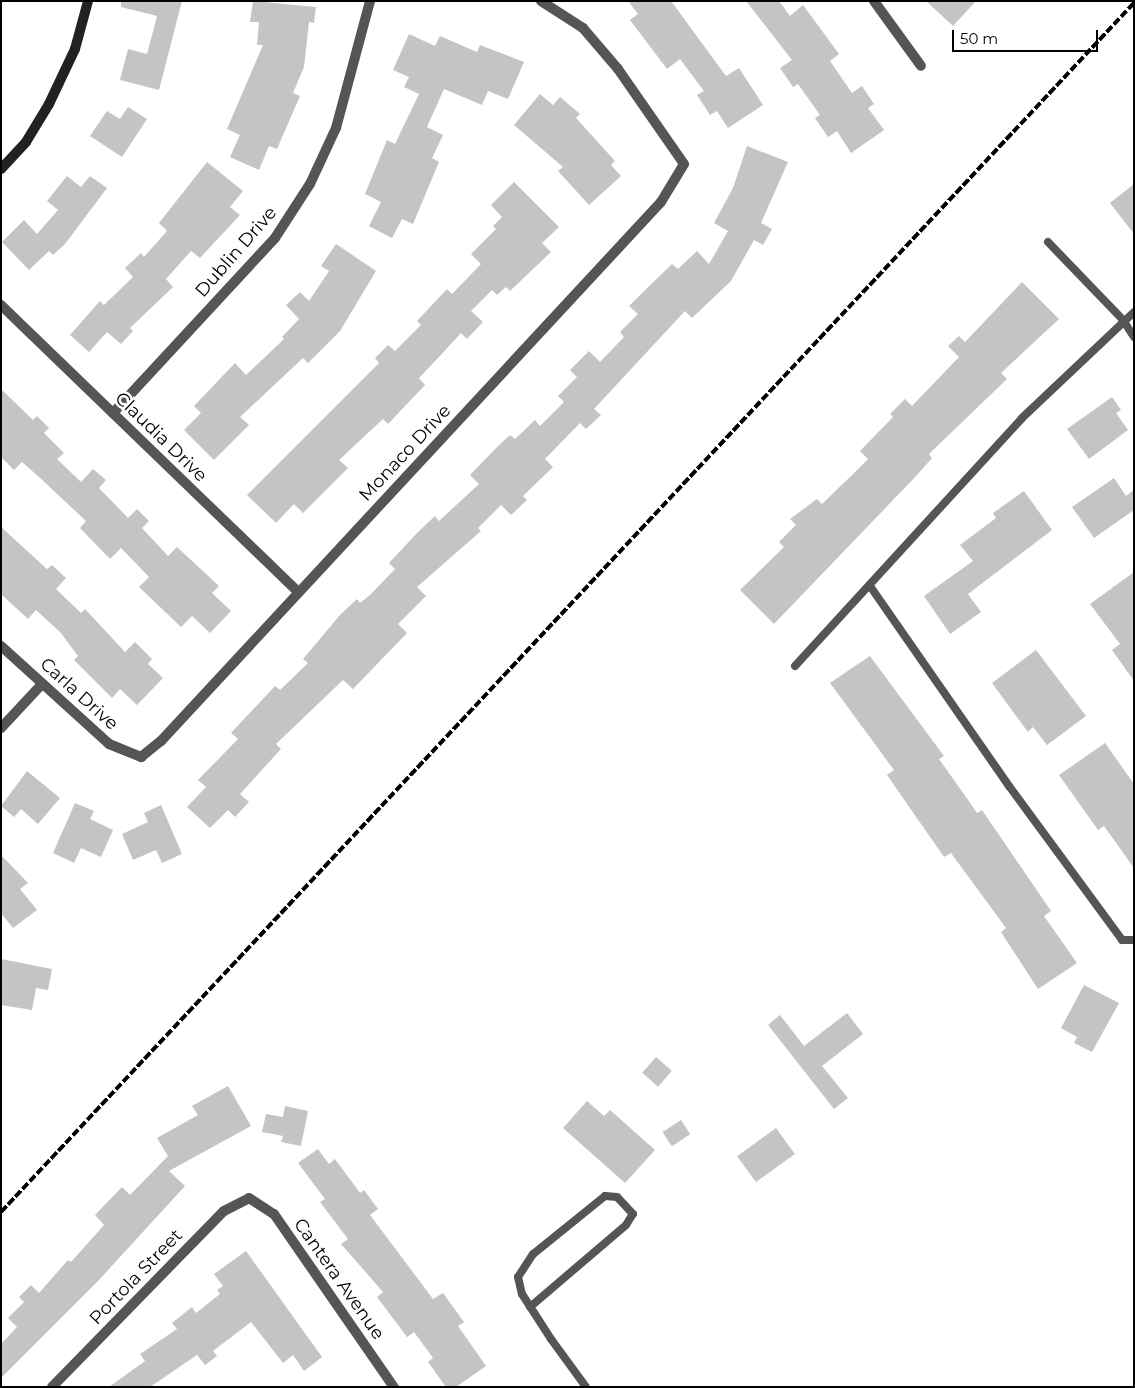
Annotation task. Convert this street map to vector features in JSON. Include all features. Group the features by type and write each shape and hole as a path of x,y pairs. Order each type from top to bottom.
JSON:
{"street":[{"path":"1,170 26,142 49,104 75,49 88,1"},
{"name":"Dublin Drive","path":"113,413 275,238 310,184 338,119 370,1"},
{"name":"Monaco Drive","path":"141,757 161,741 661,202 684,164 630,85 583,28 542,1"},
{"path":"874,1 921,66"},
{"name":"Claudia Drive","path":"1,305 298,592"},
{"name":"Carla Drive","path":"1,646 109,744 141,757"},
{"path":"1,728 42,684"},
{"name":"Portola Street","path":"52,1387 224,1211 249,1198"},
{"name":"Cantera Avenue","path":"249,1198 274,1214 394,1387"}],"lane":[{"path":"1048,242 1123,320 1134,337"},
{"path":"795,666 1022,418 1123,320 1134,312"},
{"path":"870,586 1122,940 1134,940"},
{"path":"530,1308 626,1225 632,1214 616,1197 605,1196 523,1267 518,1277 522,1294 530,1308 586,1387"}],"building":[{"path":"121,1 182,1 159,90 120,80 128,49 147,54 157,16 121,7"},
{"path":"253,1 316,7 314,23 309,22 304,67 293,93 300,96 277,149 269,146 259,170 230,157 240,135 227,129 263,45 257,45 259,22 250,22"},
{"path":"628,1 671,1 726,76 739,68 763,105 728,128 717,111 710,115 697,95 704,91 680,59 667,69 630,20 638,14"},
{"path":"746,1 779,1 790,16 803,5 839,54 830,61 852,93 862,86 874,104 868,108 884,130 851,153 837,131 828,137 815,118 820,115 798,84 793,87 780,68 792,60"},
{"path":"926,1 976,1 953,26"},
{"path":"409,34 435,46 440,36 477,52 480,45 524,62 508,99 488,91 482,105 444,89 427,127 443,135 432,158 439,162 413,224 402,219 392,238 369,226 381,202 365,194 387,140 395,144 419,94 404,87 409,77 393,70"},
{"path":"540,94 553,105 560,97 580,114 576,118 615,161 611,165 621,176 589,205 558,171 563,167 514,125"},
{"path":"128,107 147,119 122,157 90,136 107,111 120,119"},
{"path":"747,146 788,162 761,223 772,229 763,245 754,240 731,281 692,318 685,311 594,409 601,415 586,429 580,423 545,459 553,467 523,496 527,500 511,515 501,505 478,528 481,531 417,587 426,596 398,624 407,633 353,689 343,680 276,744 281,749 240,794 249,802 235,817 228,810 210,828 187,807 206,787 198,780 238,739 231,733 275,686 280,690 308,663 303,659 340,615 357,599 360,603 370,595 395,569 389,563 418,532 435,516 439,521 479,484 470,475 498,446 510,435 515,439 535,420 540,426 564,402 558,396 577,377 570,370 589,351 600,362 624,337 620,332 638,314 629,306 641,294 672,264 678,269 697,251 709,264 728,231 714,223 733,188"},
{"path":"207,162 243,191 230,207 240,215 200,258 191,251 166,279 173,287 130,328 133,331 121,344 107,332 89,352 70,335 100,301 104,305 133,277 125,268 141,253 144,257 167,231 159,223"},
{"path":"67,176 81,187 90,176 107,188 65,244 53,255 49,251 29,270 2,242 24,220 37,234 58,210 47,201"},
{"path":"514,182 559,227 542,243 551,252 510,291 506,287 497,295 492,290 471,311 483,322 467,339 461,333 419,378 425,385 388,424 383,419 339,460 348,468 303,513 294,504 276,523 247,495 379,363 375,358 388,345 395,351 421,325 417,321 447,289 452,294 481,264 471,254 496,229 493,226 502,217 491,205"},
{"path":"1134,184 1134,234 1110,203"},
{"path":"336,244 376,271 340,331 308,363 303,358 240,417 249,425 214,460 184,430 201,413 194,406 235,363 246,375 284,339 282,337 299,319 286,305 300,292 309,301 329,271 321,266"},
{"path":"1022,282 1059,319 1001,373 1007,379 929,454 932,458 918,474 774,624 740,590 784,547 779,542 796,525 790,519 817,499 822,504 868,459 860,451 893,417 890,414 905,399 912,406 959,357 948,346 959,336 965,342"},
{"path":"1,389 33,420 37,416 49,428 44,433 64,453 57,459 81,482 93,469 106,480 99,488 128,518 137,509 149,521 142,528 168,556 177,547 219,586 212,593 231,611 210,633 192,616 181,627 139,587 149,577 121,548 110,559 80,528 86,521 39,477 22,462 14,470 1,457"},
{"path":"1112,397 1121,410 1116,413 1128,430 1089,459 1067,429"},
{"path":"1114,478 1126,496 1134,490 1134,510 1094,538 1072,507"},
{"path":"1024,491 1052,530 968,594 981,612 950,634 924,596 973,561 960,545 996,518 993,513"},
{"path":"1,527 47,569 52,565 66,578 56,589 81,613 85,609 125,652 135,642 152,659 148,664 163,678 137,705 120,689 112,698 74,660 78,656 60,632 36,610 28,619 1,594"},
{"path":"1134,572 1134,681 1112,650 1120,644 1090,604"},
{"path":"1036,650 1086,716 1047,745 1033,727 1028,732 992,683"},
{"path":"870,656 944,756 939,759 977,813 982,810 1051,911 1044,916 1077,963 1038,989 1001,932 1006,928 951,853 944,857 887,775 894,770 830,683"},
{"path":"1105,743 1134,784 1134,868 1104,826 1098,830 1059,775"},
{"path":"27,771 60,798 38,824 21,809 14,817 1,806"},
{"path":"75,803 94,811 90,819 113,830 101,857 81,848 74,863 53,853"},
{"path":"161,805 182,854 162,863 156,850 133,860 122,834 148,822 144,813"},
{"path":"1,855 28,883 20,889 37,910 13,928 1,913"},
{"path":"1,959 52,969 48,990 36,988 32,1010 1,1005"},
{"path":"1084,985 1119,1003 1092,1052 1074,1043 1077,1037 1061,1028"},
{"path":"847,1013 863,1034 822,1066 848,1098 834,1109 768,1025 780,1015 804,1046"},
{"path":"656,1057 672,1071 658,1087 642,1073"},
{"path":"228,1086 251,1126 169,1171 185,1186 98,1281 1,1378 1,1344 17,1327 8,1318 24,1302 19,1297 31,1285 39,1293 68,1260 71,1262 104,1225 95,1215 122,1187 130,1195 168,1156 157,1138 198,1115 192,1106"},
{"path":"587,1101 604,1116 610,1110 655,1150 625,1183 563,1128"},
{"path":"285,1106 308,1111 301,1146 281,1142 283,1136 262,1132 266,1114 283,1117"},
{"path":"681,1120 690,1134 672,1146 663,1132"},
{"path":"776,1128 795,1154 756,1182 737,1156"},
{"path":"318,1149 329,1164 335,1159 360,1193 364,1190 378,1209 370,1215 433,1299 443,1293 464,1322 458,1326 486,1366 456,1387 446,1387 428,1362 433,1358 414,1332 407,1337 377,1297 383,1292 341,1244 348,1239 320,1202 325,1199 298,1163"},
{"path":"246,1251 322,1357 304,1371 293,1355 283,1363 251,1322 213,1351 217,1356 205,1365 197,1355 150,1387 109,1387 145,1361 140,1354 177,1329 172,1323 192,1307 196,1313 220,1294 217,1290 223,1286 214,1274"}],"railway":[{"path":"1,1212 1134,3"}]}
